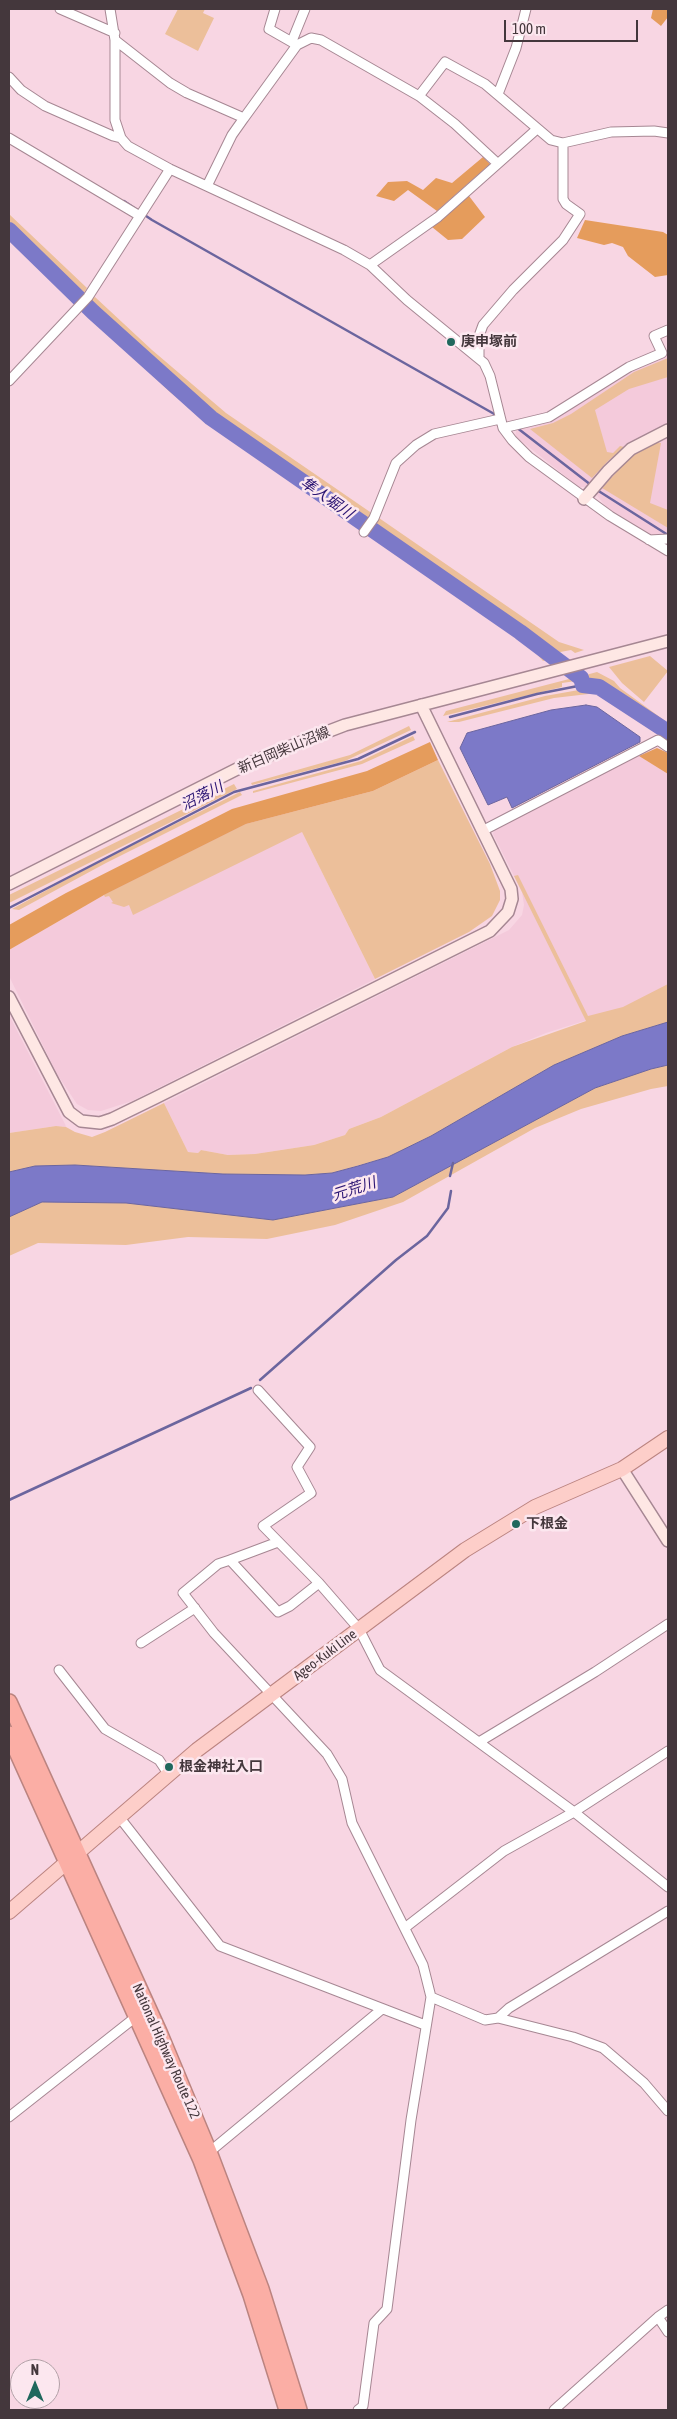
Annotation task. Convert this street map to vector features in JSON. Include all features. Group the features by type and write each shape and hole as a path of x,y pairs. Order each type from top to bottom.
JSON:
{"highway":[{"name":"National Highway Route 122","path":"10,1708 137,2016 205,2156 261,2289 299,2410"},
{"name":"National Highway Route 122","path":"9,1734 159,2032 205,2156 287,2410"}],"main road":[{"name":"Ageo-Kuki Line","path":"9,1912 73,1859 197,1750 488,1534 535,1507 622,1469 668,1438"}],"street":[{"path":"60,9 115,36 170,83 187,93 244,118"},
{"path":"110,9 115,36 115,120 122,138 135,151 350,253 370,265 407,300 479,358 490,376 502,424 512,440 528,457 584,499 668,551"},
{"path":"275,9 269,29 295,43 311,38 321,40 419,96 455,124 496,163"},
{"path":"207,186 232,135 295,43 305,9"},
{"path":"498,94 516,48 526,9"},
{"path":"419,96 444,62 498,94 550,140 563,143 611,132 654,131 668,133"},
{"path":"9,77 21,90 46,106 113,136 122,138"},
{"path":"370,265 438,217 496,163 537,129"},
{"path":"9,138 140,216"},
{"path":"479,358 479,336 483,325 517,285 562,240 580,214 566,204 563,199 563,143"},
{"path":"9,382 88,297 170,169"},
{"path":"364,532 374,518 396,463 416,445 434,434 549,417 629,367 662,353 654,336 668,330"},
{"path":"584,499 608,470 631,449 668,430"},
{"path":"648,540 668,539"},
{"name":"新白岡柴山沼線","path":"9,884 242,767 286,747 345,725 668,641"},
{"path":"9,997 69,1112 81,1121 90,1123 112,1119 490,931 508,912 511,894 504,873 421,705"},
{"path":"482,831 658,740 668,747"},
{"path":"258,1390 310,1448 297,1467 311,1493 263,1526 319,1583 359,1629 380,1670 574,1812 668,1887"},
{"path":"622,1469 668,1541"},
{"path":"278,1542 218,1564 183,1593 214,1634 326,1754 342,1779 352,1823 406,1927 423,1965 431,1997 387,2309 374,2323 363,2406 358,2410"},
{"path":"230,1560 278,1612 290,1606 319,1583"},
{"path":"141,1643 195,1608"},
{"path":"479,1742 595,1672 668,1624"},
{"path":"59,1670 105,1729 159,1760 169,1775"},
{"path":"406,1927 504,1850 574,1812 668,1752"},
{"path":"120,1818 220,1946 426,2026"},
{"path":"498,2018 509,2008 668,1911"},
{"path":"431,1997 485,2020 498,2018 573,2037 603,2048 644,2083 668,2111"},
{"path":"205,2156 382,2009"},
{"path":"9,2117 137,2016"},
{"path":"554,2410 658,2316 668,2310"},
{"path":"658,2316 668,2332"}],"shaded area":[{"path":"178,9 205,9 203,13 214,18 198,51 165,34"},
{"path":"653,9 668,9 668,17 661,26 651,18"},
{"path":"483,157 490,164 437,211 408,190 394,201 376,196 388,182 407,181 423,190 436,178 452,183"},
{"path":"469,196 485,217 462,239 448,240 432,227"},
{"path":"9,214 87,288 82,296 9,225"},
{"path":"585,220 663,232 668,235 668,275 655,277 628,256 623,247 612,243 604,245 577,238"},
{"path":"9,233 79,301 77,302 9,236"},
{"path":"95,297 152,350 226,413 373,514 367,522 240,434 181,388 89,301"},
{"path":"85,306 156,374 213,421 364,527 362,529 238,443 171,393 82,308"},
{"path":"668,354 668,536 654,536 606,507 596,494 586,487 579,487 515,436 517,428 550,420 614,380"},
{"path":"668,358 668,377 629,389 595,410 607,452 613,453 620,446 624,447 592,478 530,429 553,423 571,414 634,372"},
{"path":"655,442 661,443 650,503 668,510 668,528 602,488 632,455"},
{"path":"379,518 559,642 584,650 575,653 571,650 555,653 374,527"},
{"path":"371,531 509,626 530,642 548,660 543,661 525,641 370,534"},
{"path":"650,656 668,671 644,702 622,683 609,667"},
{"path":"597,672 614,681 620,688 668,723 668,727 621,693 599,683 587,683 582,676"},
{"path":"573,678 576,681 562,683 562,687 443,716 446,711"},
{"path":"590,688 599,689 641,714 668,734 668,741 606,696 597,693 554,698 459,722 447,722 545,696"},
{"path":"409,726 411,730 345,761 252,785 251,783 350,755"},
{"path":"413,736 415,740 362,764 253,793 253,791 361,761"},
{"path":"430,742 438,760 373,791 246,824 104,895 9,950 9,925 66,893 232,809 367,771"},
{"path":"657,748 668,753 668,774 639,756"},
{"path":"639,756 668,774 668,1002 606,1014 546,1033 512,1047 381,1117 349,1129 345,1135 314,1145 255,1154 228,1155 201,1150 198,1153 188,1152 164,1103 509,930 522,915 524,905 522,892 493,834 495,828"},
{"path":"438,760 490,864 500,891 500,900 492,916 469,932 375,979 302,832 133,915 129,905 124,907 111,903 113,902 109,896 105,897 104,895 246,824 373,791"},
{"path":"234,784 237,789 9,903 9,895"},
{"path":"240,792 242,795 106,863 19,910 12,909 104,859"},
{"path":"292,812 375,979 132,1101 101,1111 88,1110 77,1104 57,1074 9,976 9,950 104,895 246,824"},
{"path":"518,875 588,1016 623,1007 668,984 668,1022 622,1036 554,1065 431,1136 388,1157 332,1173 305,1175 223,1174 75,1165 35,1166 9,1172 9,1133 56,1126 66,1127 92,1137 164,1103 188,1152 198,1153 201,1150 228,1155 255,1154 314,1145 345,1135 349,1129 381,1117 512,1047 586,1021 514,876"},
{"path":"9,1015 66,1127 56,1126 9,1133"},
{"path":"668,1065 668,1086 581,1109 535,1128 403,1202 335,1225 267,1239 188,1237 126,1245 38,1243 9,1256 9,1217 42,1202 126,1203 273,1220 393,1197 595,1088"}],"water":[{"path":"586,705 597,707 640,737 640,742 512,808 507,797 488,805 460,748 467,733 551,710"},
{"name":"元荒川","path":"668,1022 668,1065 595,1088 393,1197 273,1220 126,1203 42,1202 9,1217 9,1172 35,1166 75,1165 223,1174 305,1175 332,1173 358,1166 388,1157 431,1136 554,1065 622,1036"}],"waterway":[{"path":"124,201 152,220 496,415"},
{"name":"隼人堀川","path":"9,230 93,312 211,418 520,632 581,678 583,685 599,687 668,732"},
{"path":"516,427 591,485"},
{"path":"597,490 668,535"},
{"name":"沼落川","path":"450,717 537,694 583,685"},
{"name":"沼落川","path":"9,908 234,792 358,759 415,732"},
{"path":"450,1176 453,1163"},
{"path":"260,1380 396,1260 427,1236 448,1208 451,1191"},
{"path":"9,1500 251,1388"}],"place":[{"name":"庚申塚前","path":"451,342"},
{"name":"下根金","path":"516,1524"},
{"name":"根金神社入口","path":"169,1767"}]}
